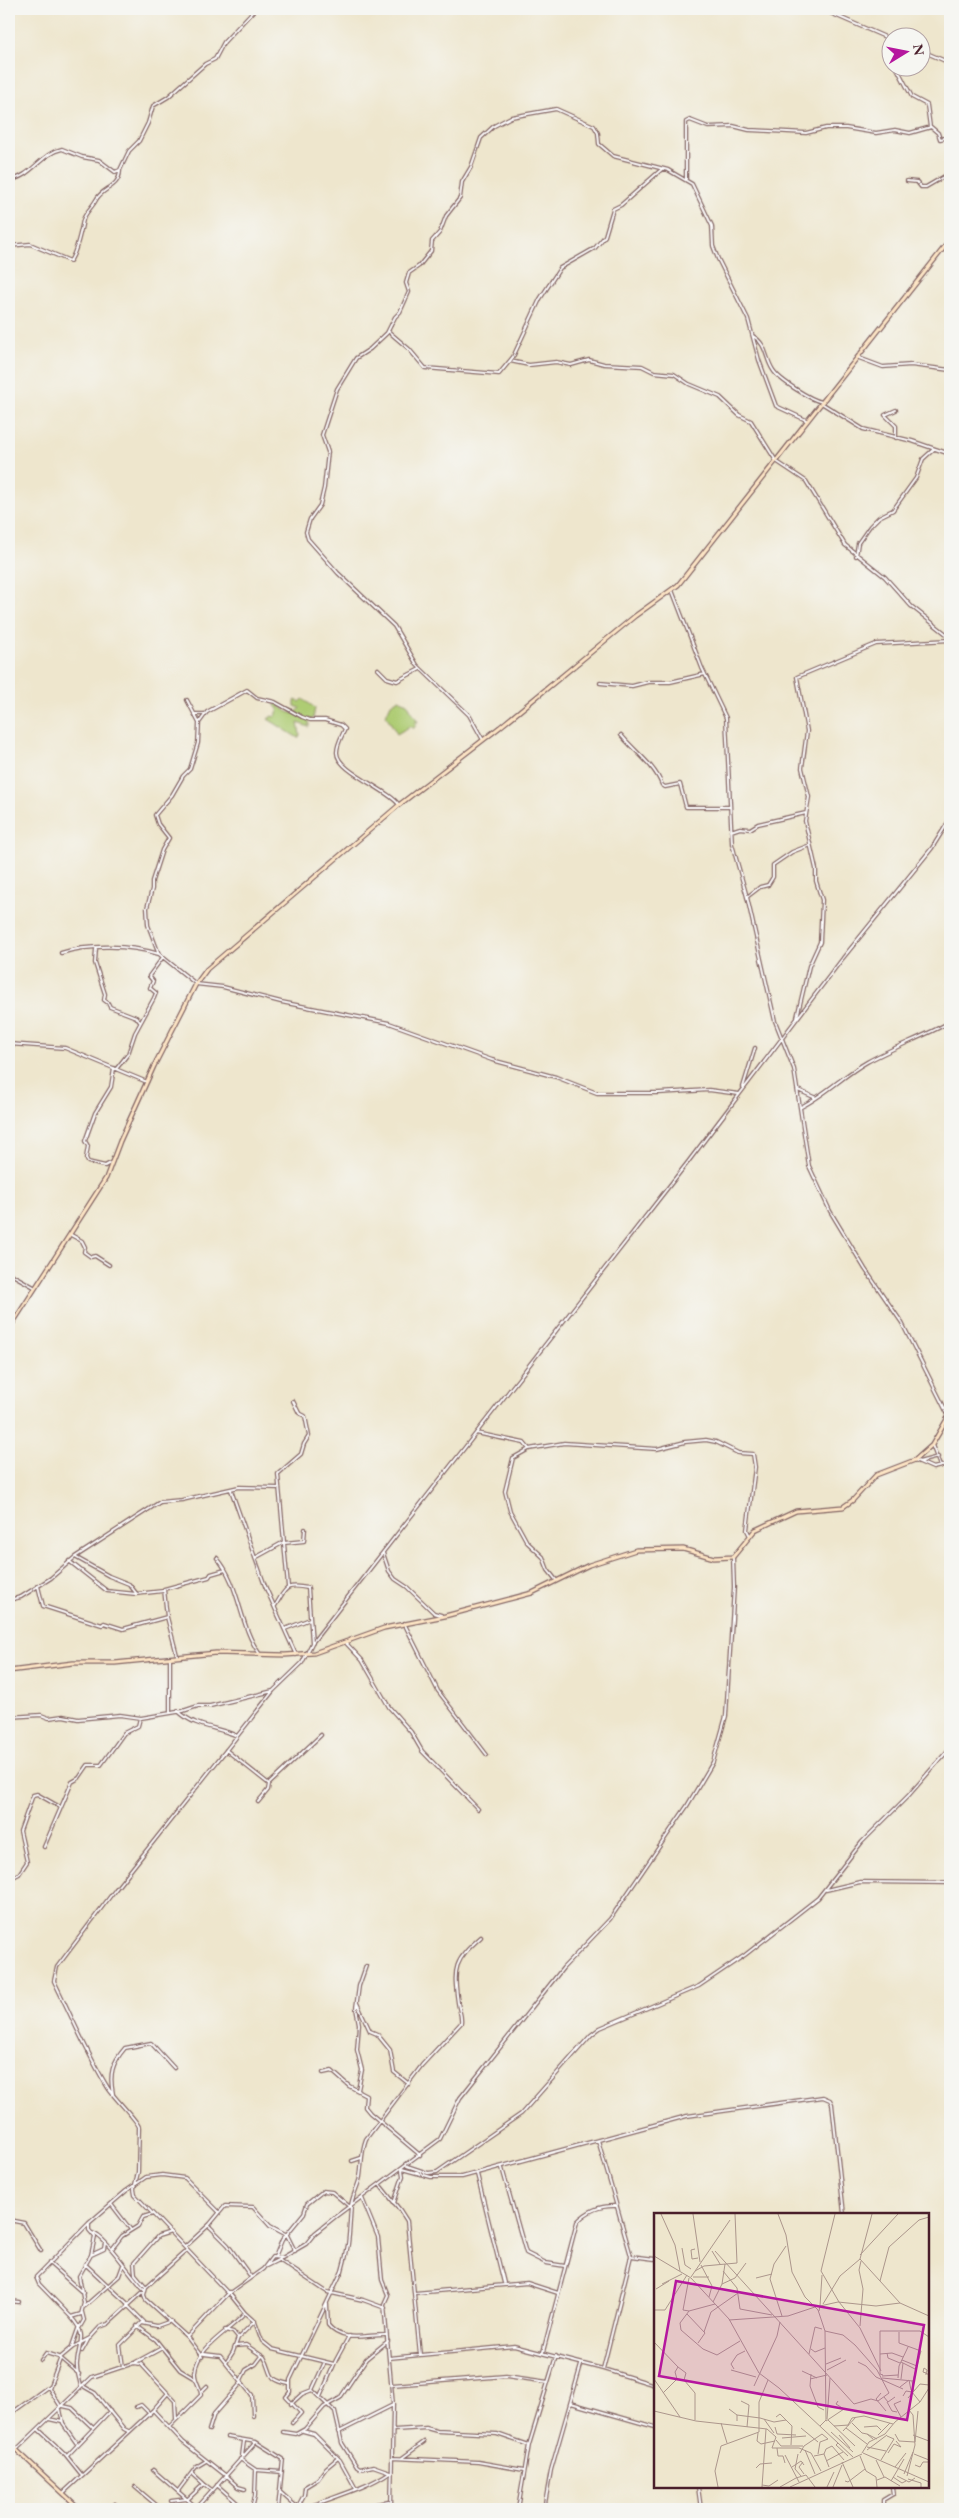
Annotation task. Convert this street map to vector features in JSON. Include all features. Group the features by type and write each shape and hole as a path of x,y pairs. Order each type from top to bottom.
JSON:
{"main road":[{"path":"9,1329 103,1184 147,1082 196,984 214,962 399,804 483,740 635,617 672,590 689,573 950,240"},
{"path":"9,1671 76,1662 104,1663 178,1658 216,1653 305,1654 324,1651 372,1631 444,1616 532,1593 599,1561 646,1548 683,1549 714,1558 733,1557 755,1530 796,1511 843,1507 853,1500 876,1475 917,1461 932,1445 950,1417"},
{"path":"9,2443 80,2509"}],"street":[{"path":"9,246 30,244 70,261 74,255 84,217 101,193 113,186 118,179 130,149 139,140 149,120 152,106 168,96 205,64 215,59 224,42 255,9"},
{"path":"821,9 882,36"},
{"path":"932,55 950,63"},
{"path":"902,78 912,97 927,105 931,127 938,133 940,139 950,137"},
{"path":"483,740 469,714 420,669 409,654 394,626 338,573 308,539 306,532 312,516 320,505 324,488 328,452 322,435 336,392 352,363 370,349 388,330 409,290 406,282 409,273 419,266 431,251 432,241 440,232 446,216 460,198 462,182 476,156 481,138 494,126 510,118 556,109 594,126 598,133 599,144 613,156 627,162 662,169 686,179 692,184 710,220 715,252 748,319 759,360 776,406 804,418 808,422"},
{"path":"686,179 685,130 686,122 690,120 708,127 733,126 749,130 806,133 826,128 846,128 876,133 894,130 910,133 931,127"},
{"path":"9,180 24,175 48,154 62,149 87,158 99,160 114,171 120,171"},
{"path":"388,330 424,368 499,374 510,361 540,299 560,268 598,246 606,235 613,209 662,169"},
{"path":"907,181 917,182 921,187 926,188 950,173"},
{"path":"753,336 766,350 771,367 777,374 863,429 950,454"},
{"path":"859,358 884,368 911,365 950,370"},
{"path":"510,361 529,364 556,362 571,366 592,360 604,364 642,366 654,372 674,374 689,384 720,397 739,415 751,421 776,461 806,481 842,541 856,556 875,568 911,606 950,639"},
{"path":"818,401 820,406 818,409"},
{"path":"896,410 885,415 896,426 896,438"},
{"path":"856,556 858,543 870,526 878,517 893,510 916,478 923,459 934,449"},
{"path":"672,590 705,674 726,718 733,850 747,897 775,1021 793,1064 808,1162 822,1197 865,1270 902,1323 950,1417"},
{"path":"797,1019 807,974 821,937 822,894 815,879 816,869 805,821 809,797 802,768 807,729 797,676 876,644 950,639"},
{"path":"415,671 417,665"},
{"path":"378,670 387,678 397,681 408,677 420,669"},
{"path":"600,683 632,686 648,682 670,682 705,674"},
{"path":"199,723 205,714 247,690 257,698 275,702 310,720 325,720 341,725 345,729 337,750 338,756 354,774 399,804"},
{"path":"159,954 150,935 147,908 155,868 169,837 158,824 155,814 172,796 181,778 191,768 199,740 199,723 187,700"},
{"path":"195,714 205,714"},
{"path":"621,735 631,748 645,758 651,769 658,774 662,785 665,787 680,784 686,806 730,807"},
{"path":"731,832 740,828 750,829 758,824 806,813"},
{"path":"798,816 805,821"},
{"path":"334,2364 272,2349 262,2341 254,2321 137,2197 134,2187 138,2172 139,2127 113,2096 79,2037 70,2010 54,1981 56,1969 115,1890 226,1750 274,1691 302,1663 312,1643 383,1553 402,1525 446,1473 887,902 932,848 950,819"},
{"path":"747,897 760,887 768,885 773,876 773,865 792,852 810,844"},
{"path":"61,953 78,948 120,947 159,954 196,984 223,987 281,1002 389,1023 492,1060 556,1077 597,1093 658,1093 709,1090 739,1094"},
{"path":"96,949 95,963 105,994 104,1000 110,1007 136,1017 140,1022"},
{"path":"113,1160 105,1166 88,1162 86,1158 88,1146 85,1140 95,1113 112,1084 116,1068 128,1054 140,1022 156,995 150,989 153,981 149,976 163,957"},
{"path":"801,1107 868,1061 950,1022"},
{"path":"9,1044 65,1048 147,1082"},
{"path":"742,1090 755,1048"},
{"path":"798,1090 816,1098"},
{"path":"71,1235 82,1241 85,1247 84,1252 91,1257 95,1256 109,1265"},
{"path":"9,1273 33,1286 34,1289"},
{"path":"38,1276 38,1283"},
{"path":"288,1587 278,1472 301,1454 309,1436 305,1416 299,1412 293,1401"},
{"path":"476,1433 524,1443 529,1449"},
{"path":"559,1581 554,1578 541,1554 527,1542 512,1515 505,1495 513,1458 529,1449 564,1443 657,1449 691,1441 711,1441 738,1453 753,1454 755,1467 747,1530 750,1536"},
{"path":"932,1445 938,1457 940,1467"},
{"path":"917,1461 938,1457"},
{"path":"917,1461 932,1468 950,1464"},
{"path":"9,1600 21,1597 51,1578 69,1561 160,1502 182,1500 231,1489 279,1488"},
{"path":"231,1489 255,1558 296,1655"},
{"path":"255,1558 270,1548 284,1543 304,1541 304,1530"},
{"path":"383,1553 389,1571 395,1579 407,1587 434,1613 444,1616"},
{"path":"75,1557 109,1576 130,1584 136,1594"},
{"path":"187,2337 228,2293 266,2266 295,2251 350,2206 440,2139 460,2098 563,1968 615,1912 710,1769 722,1736 728,1698 734,1587 733,1557"},
{"path":"217,1558 225,1570 250,1638 259,1654"},
{"path":"69,1561 107,1591 136,1594 163,1591 166,1587 209,1577 211,1574 225,1570"},
{"path":"38,1586 44,1606 102,1625 105,1624 123,1629 167,1617"},
{"path":"274,1606 282,1592 288,1587 299,1586 308,1589 312,1643"},
{"path":"163,1591 167,1617 178,1658"},
{"path":"285,1629 310,1619"},
{"path":"404,1623 438,1691 487,1755"},
{"path":"345,1642 362,1660 387,1703 407,1726 422,1751 478,1809"},
{"path":"170,1658 170,1713"},
{"path":"9,1717 41,1715 49,1718 63,1716 78,1719 120,1715 140,1718 178,1712 198,1706 210,1706 241,1700 274,1691"},
{"path":"178,1712 188,1720 208,1729 225,1731 237,1737"},
{"path":"44,1846 70,1786 90,1764 101,1765 124,1733 138,1726 140,1718"},
{"path":"258,1802 268,1790 269,1784 321,1735"},
{"path":"406,2165 432,2174 443,2168 476,2143 521,2114 591,2035 600,2028 699,1986 745,1955 826,1891 862,1842 909,1795 950,1748"},
{"path":"226,1750 269,1784"},
{"path":"9,1878 19,1874 27,1862 20,1831 33,1795 37,1794 60,1807"},
{"path":"826,1891 860,1882 950,1883"},
{"path":"292,2423 301,2413 286,2397 290,2392 289,2384 348,2255 351,2232 350,2206 360,2176 361,2158 366,2139 428,2058 461,2023 456,1990 457,1964 462,1954 481,1937"},
{"path":"358,2090 362,2070 358,2050 358,1986 366,1966"},
{"path":"358,2003 370,2032 377,2034 390,2050 394,2072 409,2084"},
{"path":"113,2096 110,2079 112,2068 124,2048 150,2043 174,2068"},
{"path":"323,2073 332,2071 342,2081 367,2096 365,2107 420,2155"},
{"path":"402,2169 423,2176 442,2178 477,2174 703,2113 781,2101 827,2098 830,2100 832,2108 844,2213"},
{"path":"598,2140 631,2256 604,2369"},
{"path":"352,2161 361,2158"},
{"path":"502,2167 526,2253 546,2263 564,2266"},
{"path":"394,2203 403,2176 402,2169"},
{"path":"477,2174 504,2283"},
{"path":"80,2354 80,2326 36,2280 37,2276 49,2263 111,2204 152,2176 182,2177 189,2181 219,2212"},
{"path":"380,2185 407,2221 420,2354"},
{"path":"266,2266 270,2259 274,2257 286,2234 304,2212 307,2204 324,2190 338,2196 350,2206"},
{"path":"362,2198 378,2236 382,2280 388,2295 385,2308 394,2430 390,2472 390,2509"},
{"path":"111,2204 131,2230"},
{"path":"9,2415 49,2386 61,2358 71,2348 90,2338 128,2305 209,2226 225,2206 250,2206 270,2226 286,2234 295,2251"},
{"path":"543,2352 576,2222 582,2216 597,2208 617,2206"},
{"path":"112,2251 120,2238 138,2226 143,2217 153,2214"},
{"path":"9,2220 24,2223 41,2251"},
{"path":"89,2223 89,2229 95,2237 91,2256"},
{"path":"209,2226 228,2245 251,2277"},
{"path":"171,2232 158,2236 134,2263 136,2274 145,2289 146,2300 187,2337 202,2357"},
{"path":"92,2233 96,2234 105,2243 145,2289"},
{"path":"84,2307 79,2278 85,2264 91,2256 104,2248 105,2243"},
{"path":"631,2256 654,2259"},
{"path":"274,2257 282,2258"},
{"path":"279,2260 306,2280 331,2293 363,2300 385,2308"},
{"path":"49,2263 83,2293"},
{"path":"71,2348 76,2330 84,2320 82,2312 84,2307 106,2285 119,2276 122,2263"},
{"path":"85,2264 94,2270 106,2285 144,2322 157,2326 171,2322"},
{"path":"415,2294 527,2282 558,2293"},
{"path":"9,2301 19,2302"},
{"path":"327,2303 328,2326 334,2330 356,2338 387,2335"},
{"path":"72,2317 82,2312"},
{"path":"187,2373 195,2369 204,2354 245,2313"},
{"path":"226,2363 236,2346 237,2340 254,2321"},
{"path":"123,2367 120,2345 137,2326 144,2322"},
{"path":"137,2326 162,2348 180,2370 196,2379"},
{"path":"226,2330 233,2332 240,2345"},
{"path":"320,2397 334,2364 349,2336"},
{"path":"90,2338 77,2362 82,2386 95,2393 124,2428 129,2431"},
{"path":"283,2432 296,2434 303,2431 328,2404 340,2398 366,2359 388,2341"},
{"path":"236,2346 246,2345 262,2356 266,2360 267,2369 273,2378 289,2384"},
{"path":"389,2358 514,2346 543,2352 654,2385"},
{"path":"16,2450 93,2376 134,2363 162,2348"},
{"path":"41,2360 46,2353 61,2358 79,2374"},
{"path":"204,2354 220,2356 242,2381 253,2396 253,2416"},
{"path":"209,2430 214,2414 242,2381 246,2370 256,2364 262,2356"},
{"path":"518,2509 529,2445 556,2356"},
{"path":"134,2363 141,2364 176,2403 176,2420"},
{"path":"291,2404 302,2394 312,2390 324,2363"},
{"path":"544,2509 550,2470 581,2364"},
{"path":"195,2369 196,2379 202,2392"},
{"path":"392,2385 506,2376 548,2382"},
{"path":"49,2386 61,2407 62,2422 77,2444"},
{"path":"169,2427 198,2398 207,2386"},
{"path":"312,2390 328,2404 337,2416 339,2433 347,2453 358,2468 373,2466 390,2472"},
{"path":"63,2493 129,2431 150,2414 168,2393"},
{"path":"571,2403 654,2427"},
{"path":"136,2407 140,2404 150,2414"},
{"path":"339,2433 393,2405"},
{"path":"61,2407 72,2408 92,2427"},
{"path":"153,2410 183,2442 238,2486 245,2489"},
{"path":"67,2456 92,2427 110,2411"},
{"path":"49,2419 62,2422"},
{"path":"394,2430 426,2428 438,2431 497,2434 529,2445"},
{"path":"38,2429 67,2456 82,2475"},
{"path":"303,2431 314,2434 339,2458 356,2489"},
{"path":"227,2437 256,2442 282,2458 278,2509"},
{"path":"241,2458 244,2441"},
{"path":"153,2470 197,2509 256,2442"},
{"path":"402,2458 424,2442"},
{"path":"241,2458 256,2470 282,2472"},
{"path":"280,2492 298,2508 301,2504 305,2488 318,2479 326,2468 339,2458"},
{"path":"391,2458 478,2462 524,2470"},
{"path":"178,2491 196,2466 206,2461"},
{"path":"252,2509 256,2496 256,2470"},
{"path":"301,2504 308,2507 374,2482 390,2472"},
{"path":"192,2474 213,2490"},
{"path":"171,2501 187,2499 204,2484"},
{"path":"217,2485 244,2509"},
{"path":"135,2487 160,2509"},
{"path":"698,2488 701,2509"},
{"path":"883,2509 883,2500 893,2494 892,2488"},
{"path":"364,2509 376,2504 390,2502"},
{"path":"115,2504 121,2509"},
{"path":"234,2509 239,2505"}],"green space":[{"path":"303,699 315,708 313,719 309,719 309,727 298,723 300,735 298,738 268,719 272,716 275,717 279,710 275,706 276,703 288,712 301,715 292,711 292,709 297,712 300,708 295,706 295,700 300,702"},
{"path":"399,699 407,703 418,722 415,722 416,725 413,729 410,726 397,734 386,715 391,704"}]}
